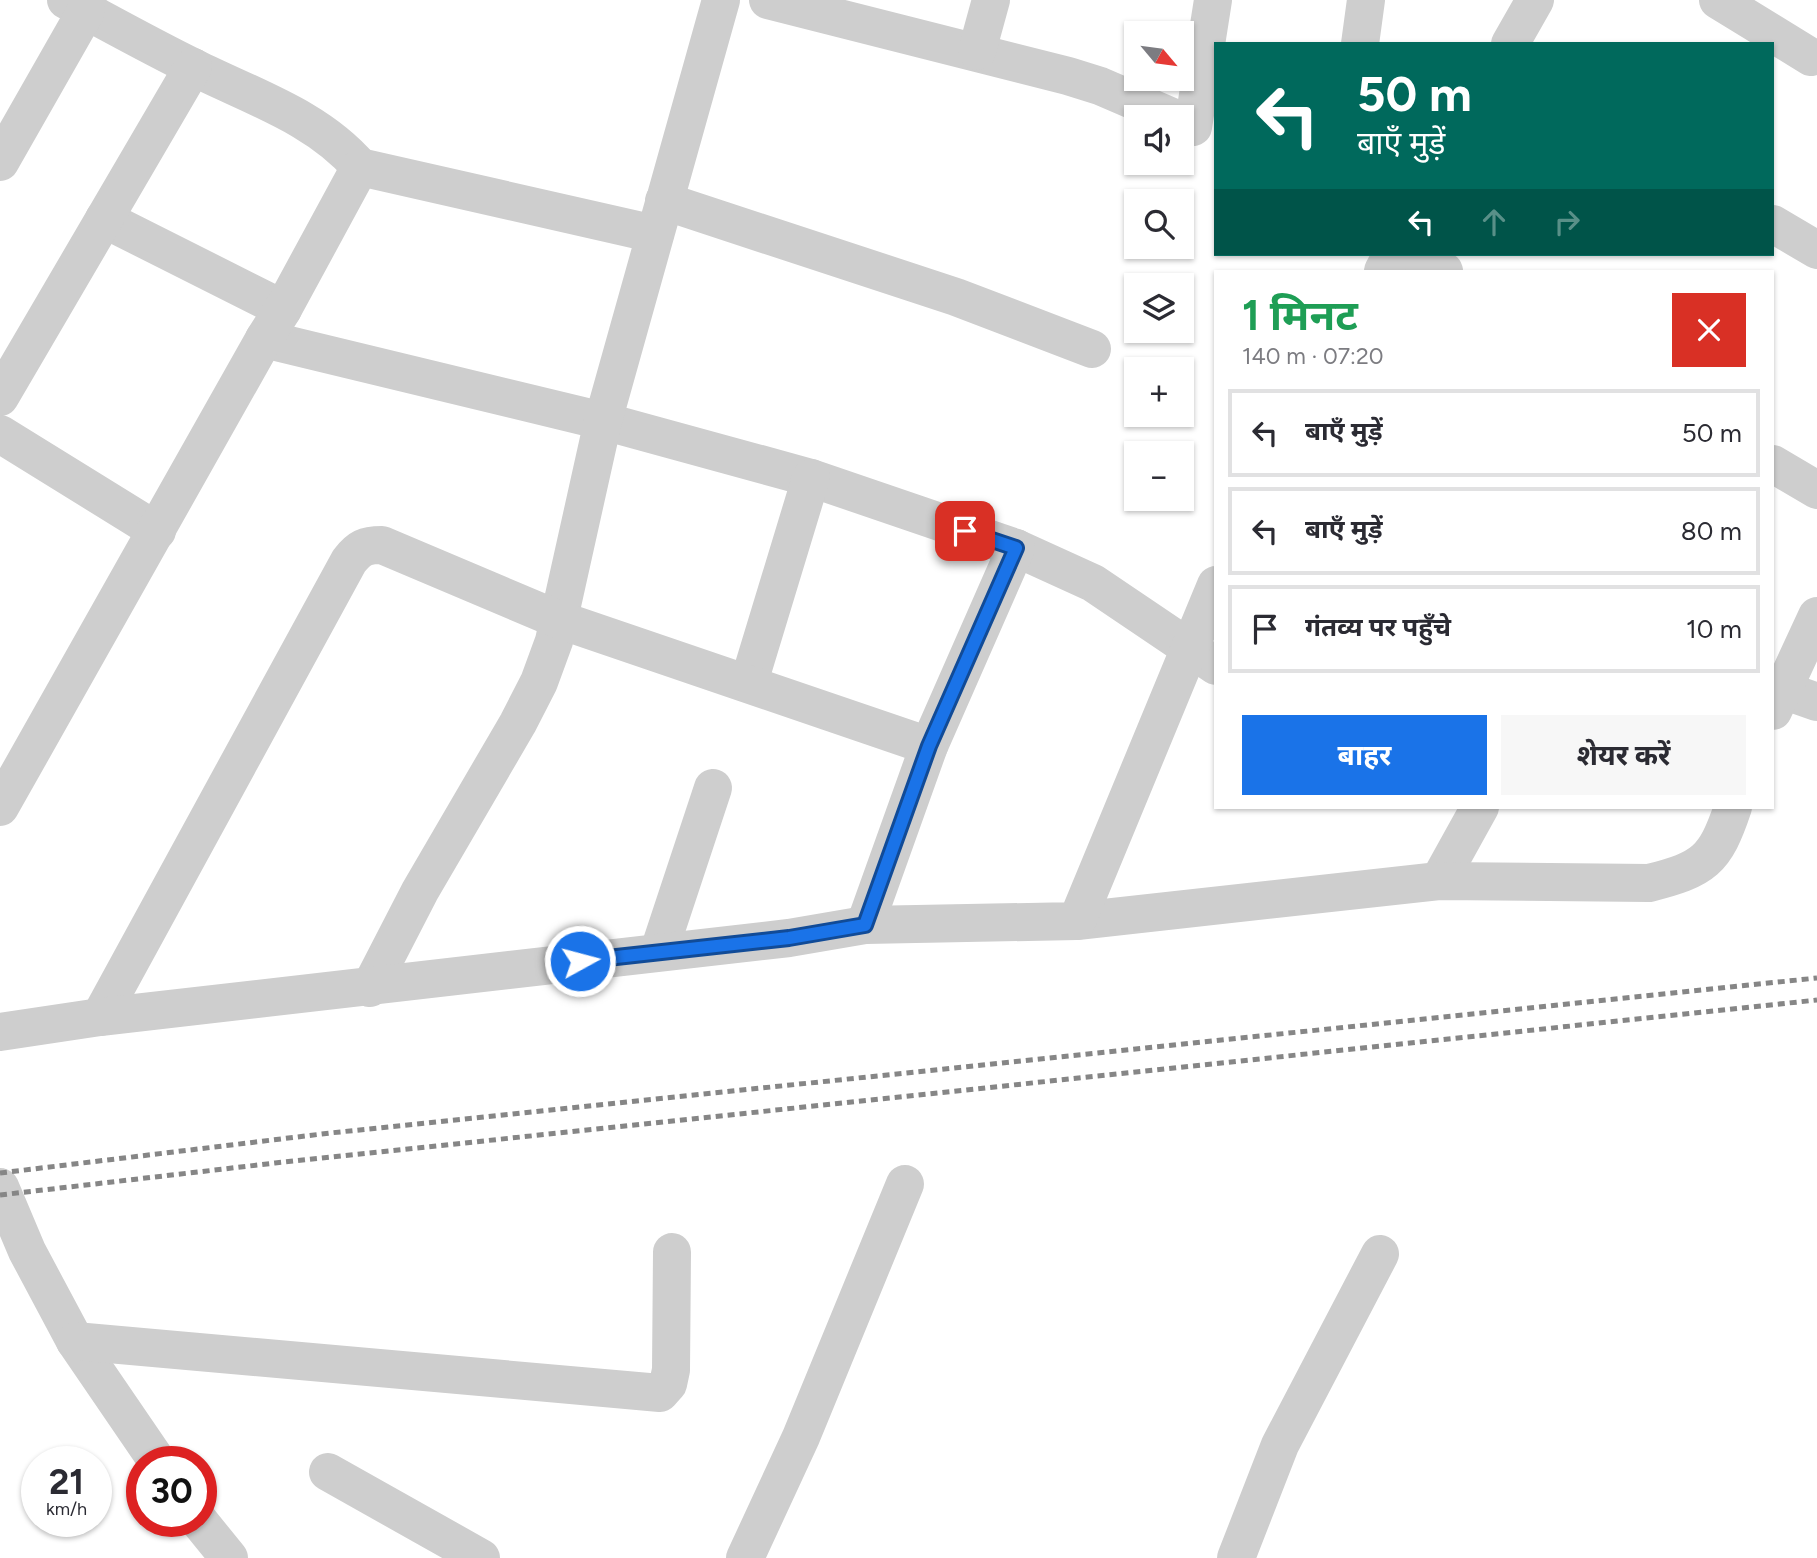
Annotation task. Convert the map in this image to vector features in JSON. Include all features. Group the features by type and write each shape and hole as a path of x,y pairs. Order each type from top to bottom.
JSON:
{"street":[{"path":"370,988 419,891 524,713 554,641 603,421 721,0"},
{"path":"768,0 977,51 1100,86 1143,105"},
{"path":"977,51 991,0"},
{"path":"1194,109 1213,0"},
{"path":"1360,42 1366,0"},
{"path":"1511,42 1535,0"},
{"path":"1718,0 1811,57"},
{"path":"0,162 76,5 193,67 316,127 344,149 360,167 660,218 944,293 1092,349"},
{"path":"0,397 193,67"},
{"path":"0,807 360,167"},
{"path":"104,219 274,324 603,421 811,478 1016,548 1093,583 1203,658"},
{"path":"1774,226 1817,250"},
{"path":"1418,256 1442,270"},
{"path":"0,434 157,531"},
{"path":"1774,465 1817,490"},
{"path":"749,682 811,478"},
{"path":"100,1017 349,561 358,549 368,545 382,545 557,619 749,682 929,746"},
{"path":"865,925 929,746 1016,548"},
{"path":"1077,921 1203,658 1214,596"},
{"path":"1791,701 1817,616"},
{"path":"659,951 713,788"},
{"path":"1439,881 1479,809"},
{"path":"0,1032 100,1017 789,938 865,925 1077,921 1439,881 1649,883 1682,875 1702,865 1717,846 1732,809"},
{"path":"745,1558 801,1437 905,1184"},
{"path":"0,1187 27,1251 75,1341 148,1446"},
{"path":"75,1341 660,1393 668,1384 671,1370 672,1252"},
{"path":"1236,1558 1280,1445 1380,1254"},
{"path":"328,1472 481,1558"},
{"path":"211,1537 229,1558"}],"railway":[{"path":"0,1173 330,1133 1817,978"},
{"path":"0,1195 275,1163 1817,1000"}],"route":[{"path":"580,961 789,938 865,925 929,746 1016,548 965,531"}]}
